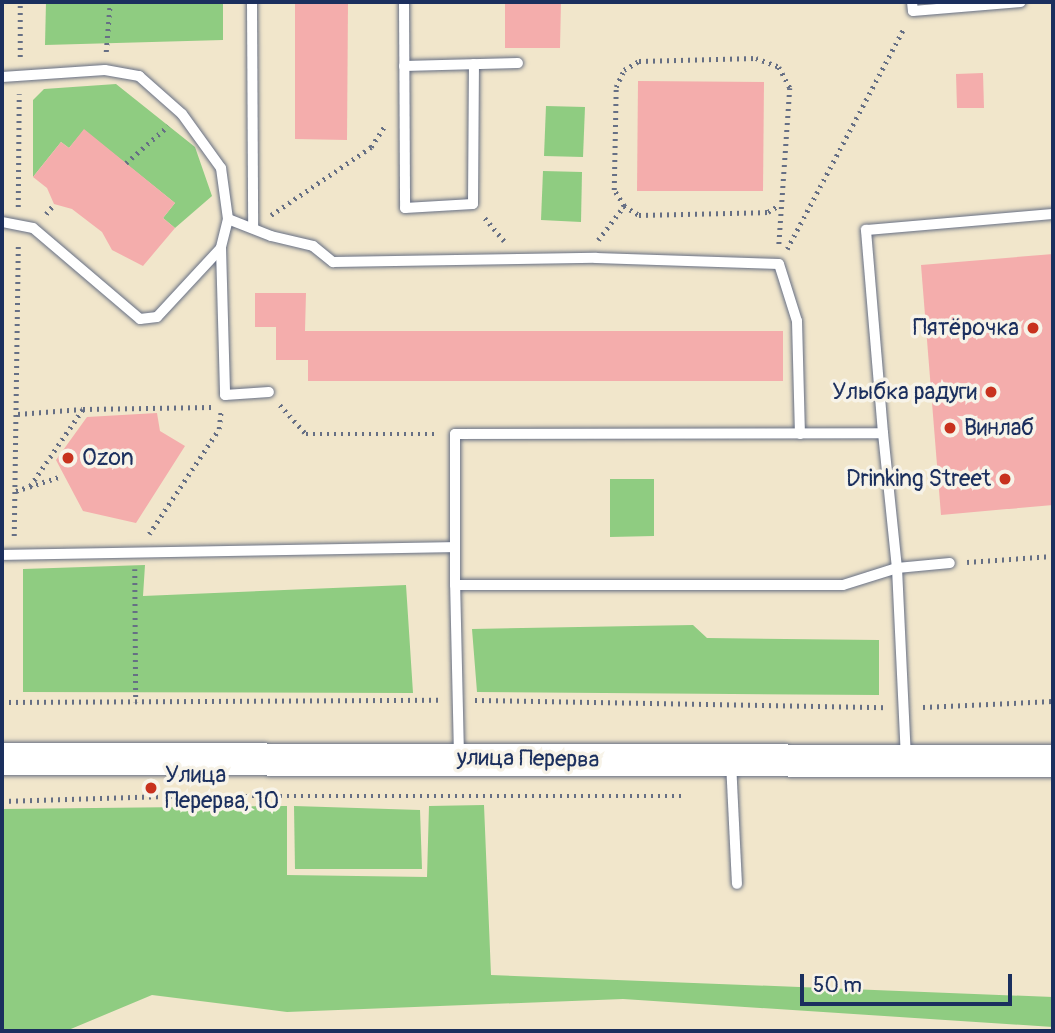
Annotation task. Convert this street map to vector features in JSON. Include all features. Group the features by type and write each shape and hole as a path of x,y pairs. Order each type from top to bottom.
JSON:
{"street":[{"name":"улица Перерва","path":"2,759 906,758 1053,761"}],"lane":[{"path":"251,2 253,227"},
{"path":"404,2 405,208 473,204 474,64"},
{"path":"913,6 1021,2"},
{"path":"404,66 518,63"},
{"path":"2,77 105,70 139,76 181,114 221,168 228,219 221,248 225,395 269,392"},
{"path":"906,758 897,568 866,230 1053,214"},
{"path":"228,219 313,246 332,262 596,258 779,264 797,321 800,434"},
{"path":"2,222 18,222 33,228 140,320 157,317 221,248"},
{"path":"157,317 159,329"},
{"path":"459,758 456,700 455,434 883,433"},
{"path":"7,555 455,547"},
{"path":"455,585 842,585 897,568 950,563"},
{"path":"731,759 737,884"}],"path":[{"path":"105,70 110,2"},
{"path":"779,264 913,6"},
{"path":"779,204 768,212 639,215 624,206 614,190 616,88 624,70 639,61 756,58 779,67 790,88 779,204 779,264"},
{"path":"253,227 372,147 404,97"},
{"path":"126,163 181,114"},
{"path":"473,204 519,259"},
{"path":"596,258 596,242 624,206"},
{"path":"269,392 306,434 455,434"},
{"path":"18,414 83,409 221,407 219,429 149,534"},
{"path":"30,486 83,409"},
{"path":"7,555 16,491 62,476"},
{"path":"135,553 136,702"},
{"path":"950,563 1053,556"},
{"path":"2,702 456,700 902,708 1053,701"},
{"path":"2,801 188,796 681,796"}],"green space":[{"path":"46,2 223,2 223,40 45,45"},
{"path":"116,84 195,147 212,196 175,228 163,218 175,203 84,130 69,148 61,142 33,177 33,100 44,89"},
{"path":"546,106 585,107 583,157 544,156"},
{"path":"543,171 582,172 581,222 541,220"},
{"path":"610,479 654,479 654,536 610,537"},
{"path":"145,565 143,596 406,585 413,693 23,692 23,569"},
{"path":"693,625 707,638 879,640 879,695 477,692 472,629"},
{"path":"484,805 491,975 1053,997 1053,1027 623,999 287,1012 152,995 66,1031 2,1031 2,809 287,806 287,875 427,877 429,806"},
{"path":"294,806 420,810 422,869 295,869"}],"building":[{"path":"295,2 348,2 347,140 295,139"},
{"path":"505,2 561,2 560,48 505,48"},
{"path":"983,73 984,108 957,108 956,74"},
{"path":"638,81 764,82 763,191 637,191"},
{"path":"84,129 175,203 163,218 175,228 143,266 112,250 102,232 72,209 54,204 47,188 33,177 61,142 69,148"},
{"path":"1053,254 1053,505 941,515 921,265"},
{"path":"255,293 306,293 305,331 783,331 783,381 308,381 308,360 276,360 276,327 255,327"},
{"path":"157,413 160,431 185,446 136,523 83,511 56,460 87,417"}],"place":[{"name":"Пятёрочка","path":"1033,328"},
{"name":"Улыбка радуги","path":"991,392"},
{"name":"Винлаб","path":"950,428"},
{"name":"Ozon","path":"68,458"},
{"name":"Drinking Street","path":"1005,479"},
{"name":"Улица Перерва, 10","path":"151,788"}]}
